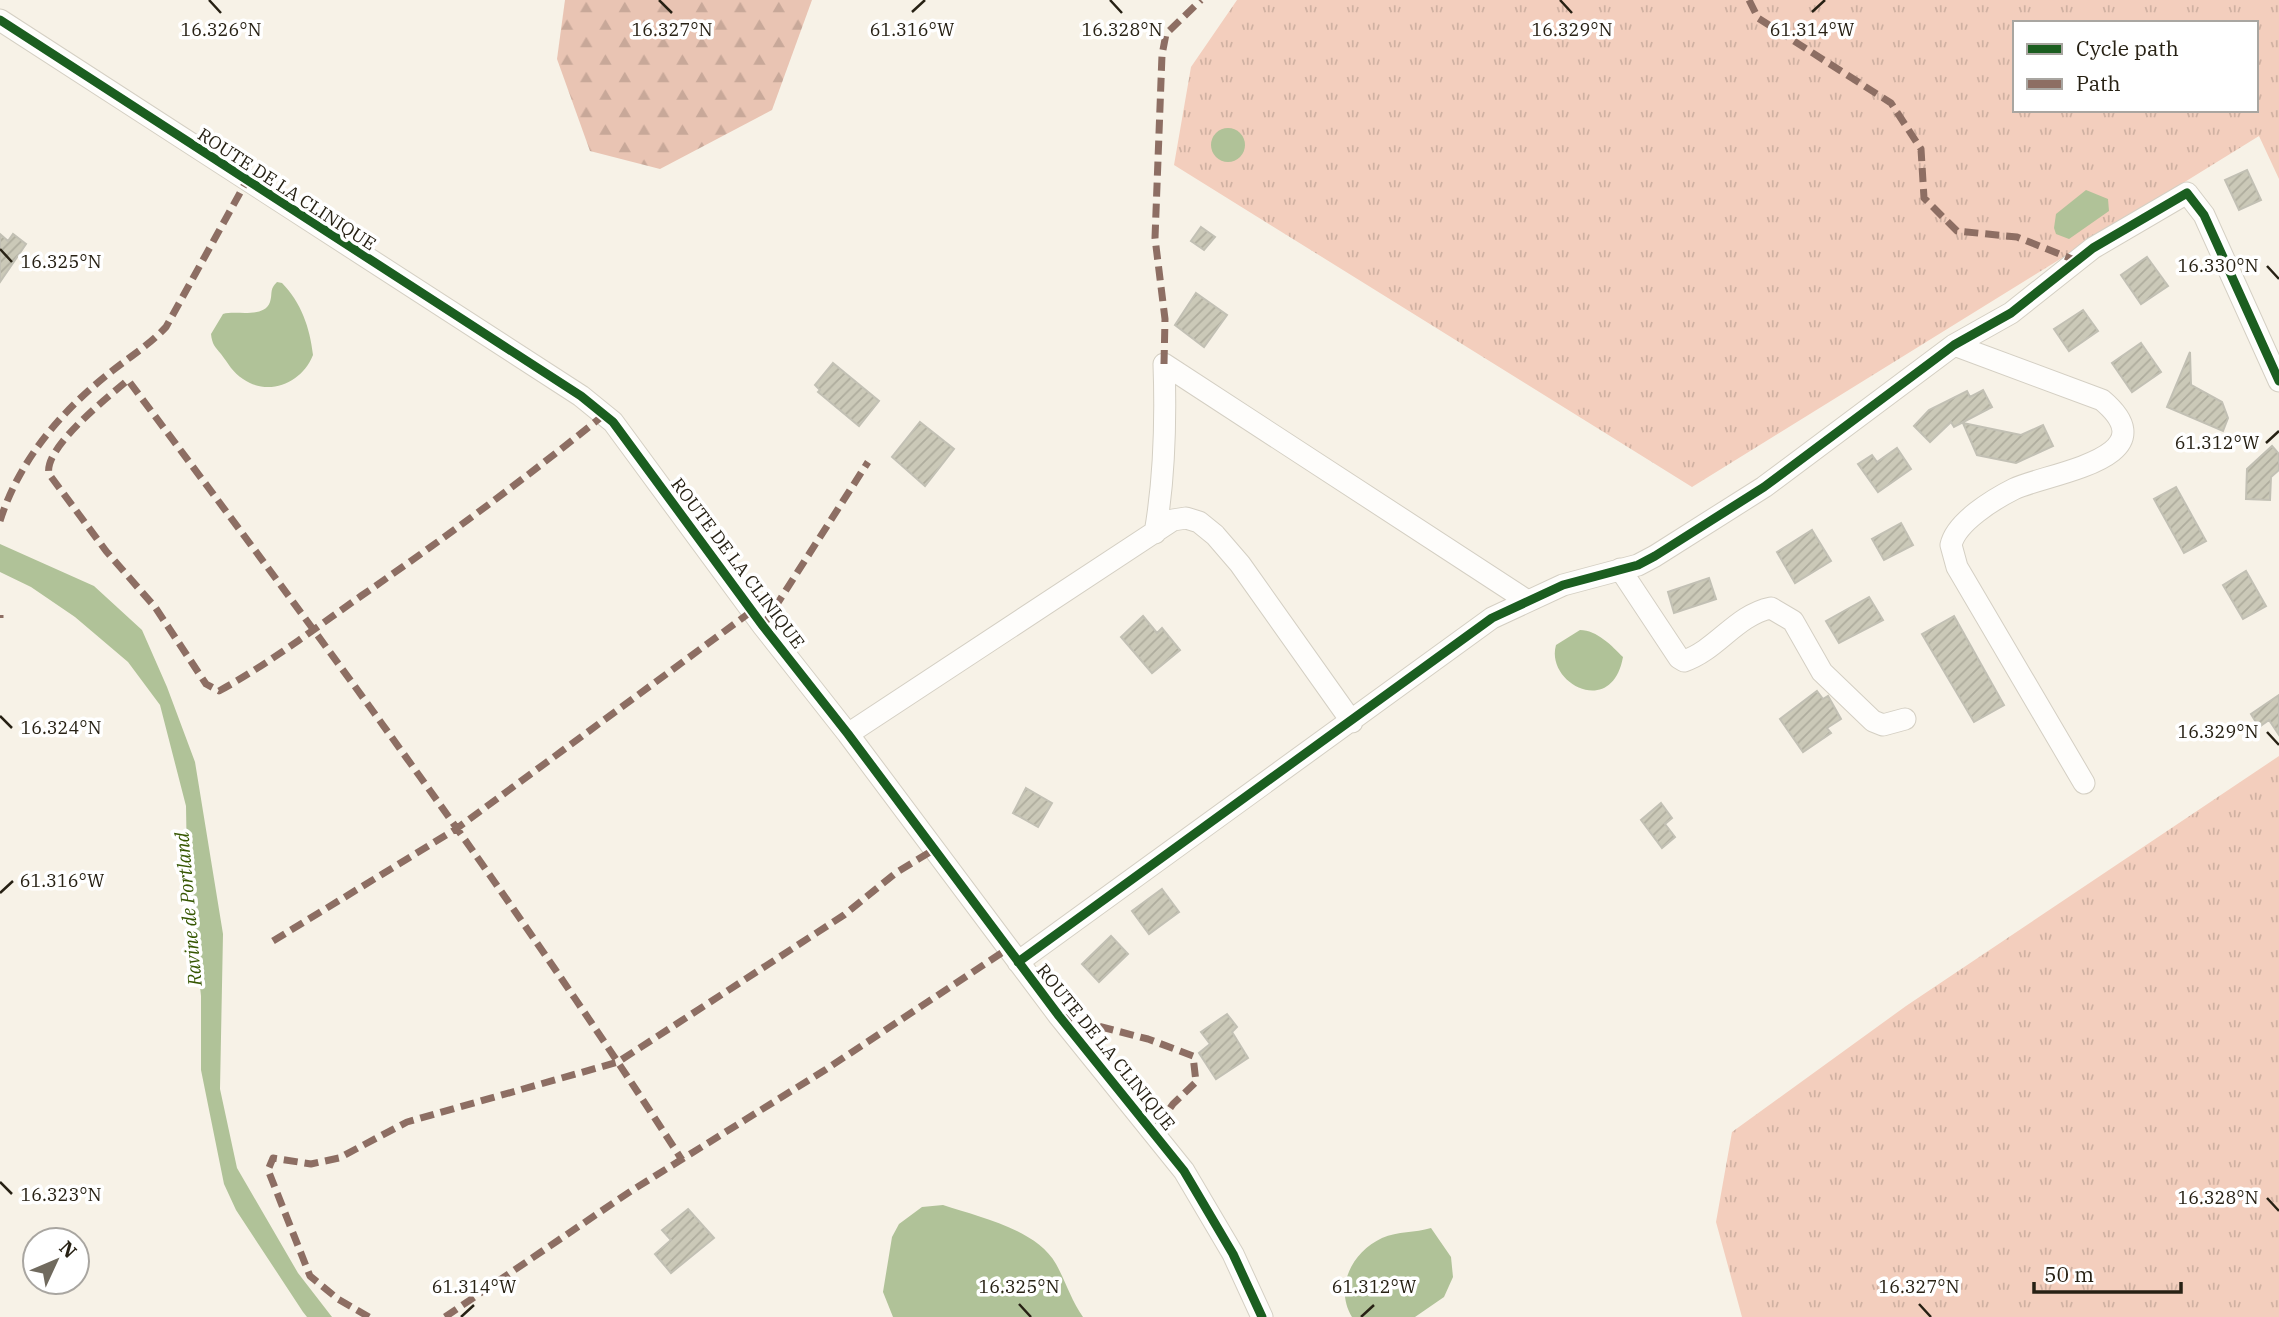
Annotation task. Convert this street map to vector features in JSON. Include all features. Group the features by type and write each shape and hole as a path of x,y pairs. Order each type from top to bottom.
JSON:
{"street":[{"name":"ROUTE DE LA CLINIQUE","path":"0,20 598,408 631,443 763,626 848,734 1101,1071 1154,1131 1184,1171 1233,1254 1262,1317"},
{"path":"1018,962 1492,618 1563,585 1655,556 1764,487 1954,345 2011,313 2093,248 2187,193 2204,215 2279,381"},
{"path":"1954,345 2102,400 2116,416 2123,432 2122,442 2105,457 2008,493 1959,528 1951,545 1957,568 2084,783"},
{"path":"1155,533 1163,489 1166,432 1164,364 1526,600"},
{"path":"848,734 1173,520 1186,519 1199,522 1215,535 1240,564 1352,722"},
{"path":"1619,569 1679,658 1684,661 1759,610 1771,608 1794,621 1822,672 1873,721 1883,725 1905,719"}],"green space":[{"path":"565,0 812,0 772,110 660,169 590,151 557,59"},
{"path":"1237,0 2279,0 2279,179 2259,136 1692,487 1174,165 1191,67"},
{"path":"2279,756 2279,1317 1742,1317 1716,1222 1732,1132 1906,1006"}],"shaded area":[{"path":"1228,128 1240,133 1245,145 1240,157 1228,162 1216,157 1211,145 1216,133"},
{"path":"2086,190 2108,199 2109,211 2069,239 2056,234 2056,214"},
{"path":"277,282 289,290 299,307 310,335 313,355 308,365 293,380 274,387 263,387 236,374 215,347 211,334 223,314 256,312 267,307"},
{"path":"0,544 94,586 142,630 167,687 195,762 223,934 220,1089 237,1168 298,1273 332,1317 307,1317 236,1210 224,1184 201,1070 201,996 187,867 186,806 160,705 128,662 75,617 31,587 0,572"},
{"path":"1580,630 1598,636 1623,657 1617,676 1606,687 1594,690 1581,688 1569,682 1560,672 1555,659 1556,645"},
{"path":"943,1205 1006,1226 1035,1242 1056,1264 1083,1317 893,1317 883,1292 892,1237 899,1224 922,1207"},
{"path":"1431,1228 1451,1257 1453,1277 1444,1297 1415,1317 1352,1317 1347,1306 1346,1283 1349,1272 1362,1252 1382,1238"}],"building":[{"path":"2247,170 2261,200 2239,210 2225,180"},
{"path":"1201,227 1215,237 1204,250 1191,241"},
{"path":"0,234 8,241 13,234 26,244 0,282"},
{"path":"2147,257 2168,286 2141,304 2121,275"},
{"path":"1196,293 1227,315 1204,347 1175,325"},
{"path":"2083,310 2098,331 2069,351 2054,329"},
{"path":"2141,343 2161,372 2132,392 2112,363"},
{"path":"2190,352 2191,385 2222,402 2228,418 2223,431 2167,407"},
{"path":"833,363 879,401 859,426 818,392 820,390 815,385"},
{"path":"1983,390 1992,407 1954,427 1951,422 1930,442 1914,426 1929,410 1967,391 1970,397"},
{"path":"920,422 954,449 925,486 892,457"},
{"path":"1963,423 2021,435 2043,425 2053,446 2016,463 1977,455"},
{"path":"2272,446 2279,454 2279,470 2271,477 2270,500 2246,499 2247,469"},
{"path":"1897,448 1911,469 1878,492 1858,464 1872,455 1877,462"},
{"path":"2176,487 2206,541 2184,553 2154,499"},
{"path":"1901,523 1913,545 1884,560 1872,539"},
{"path":"1812,530 1831,561 1795,583 1777,552"},
{"path":"2246,571 2266,606 2243,619 2223,585"},
{"path":"1709,578 1716,599 1674,613 1668,592"},
{"path":"1869,597 1883,620 1839,643 1826,621"},
{"path":"1143,616 1157,633 1162,628 1180,650 1152,673 1121,637"},
{"path":"1954,616 2004,705 1974,722 1922,634"},
{"path":"1817,691 1823,699 1828,696 1841,719 1827,728 1831,733 1803,752 1780,719"},
{"path":"2279,695 2279,735 2269,720 2259,727 2251,714"},
{"path":"1026,788 1052,803 1038,827 1013,813"},
{"path":"1661,803 1672,818 1665,824 1675,837 1662,848 1641,820"},
{"path":"1162,889 1179,912 1149,934 1132,911"},
{"path":"1111,936 1128,954 1099,982 1082,964"},
{"path":"1227,1014 1237,1027 1232,1032 1248,1058 1216,1079 1199,1053 1210,1044 1201,1032"},
{"path":"688,1209 714,1238 671,1273 655,1254 671,1240 662,1230"}],"marked path":[{"path":"1164,364 1165,319 1155,238 1162,55 1166,34 1201,0"},
{"path":"1749,0 1758,18 1891,103 1921,149 1924,198 1957,231 2017,237 2077,261"},
{"path":"0,521 18,477 44,438 76,402 166,327 246,182"},
{"path":"605,414 423,552 343,608 326,621 309,633 274,657 219,691 206,684 155,607 106,551 49,474 50,463 66,437 128,380 271,572 342,668 481,863 682,1160"},
{"path":"763,626 868,462"},
{"path":"273,941 456,829 752,611"},
{"path":"369,1317 338,1299 310,1276 268,1170 273,1158 311,1164 339,1158 407,1122 618,1062 844,915 897,872 935,849"},
{"path":"445,1317 631,1191 825,1070 1009,948"},
{"path":"1059,1016 1148,1039 1193,1056 1196,1082 1173,1104 1154,1131"}],"cycle path":[{"path":"0,20 581,396 613,422 763,626 848,734 1059,1016 1184,1171 1233,1254 1262,1317"},
{"path":"1018,962 1492,618 1563,585 1638,565 1655,556 1764,487 1954,345 2011,313 2093,248 2187,193 2204,215 2279,381"}],"water label":[{"name":"Ravine de Portland","path":"188,909"}]}
